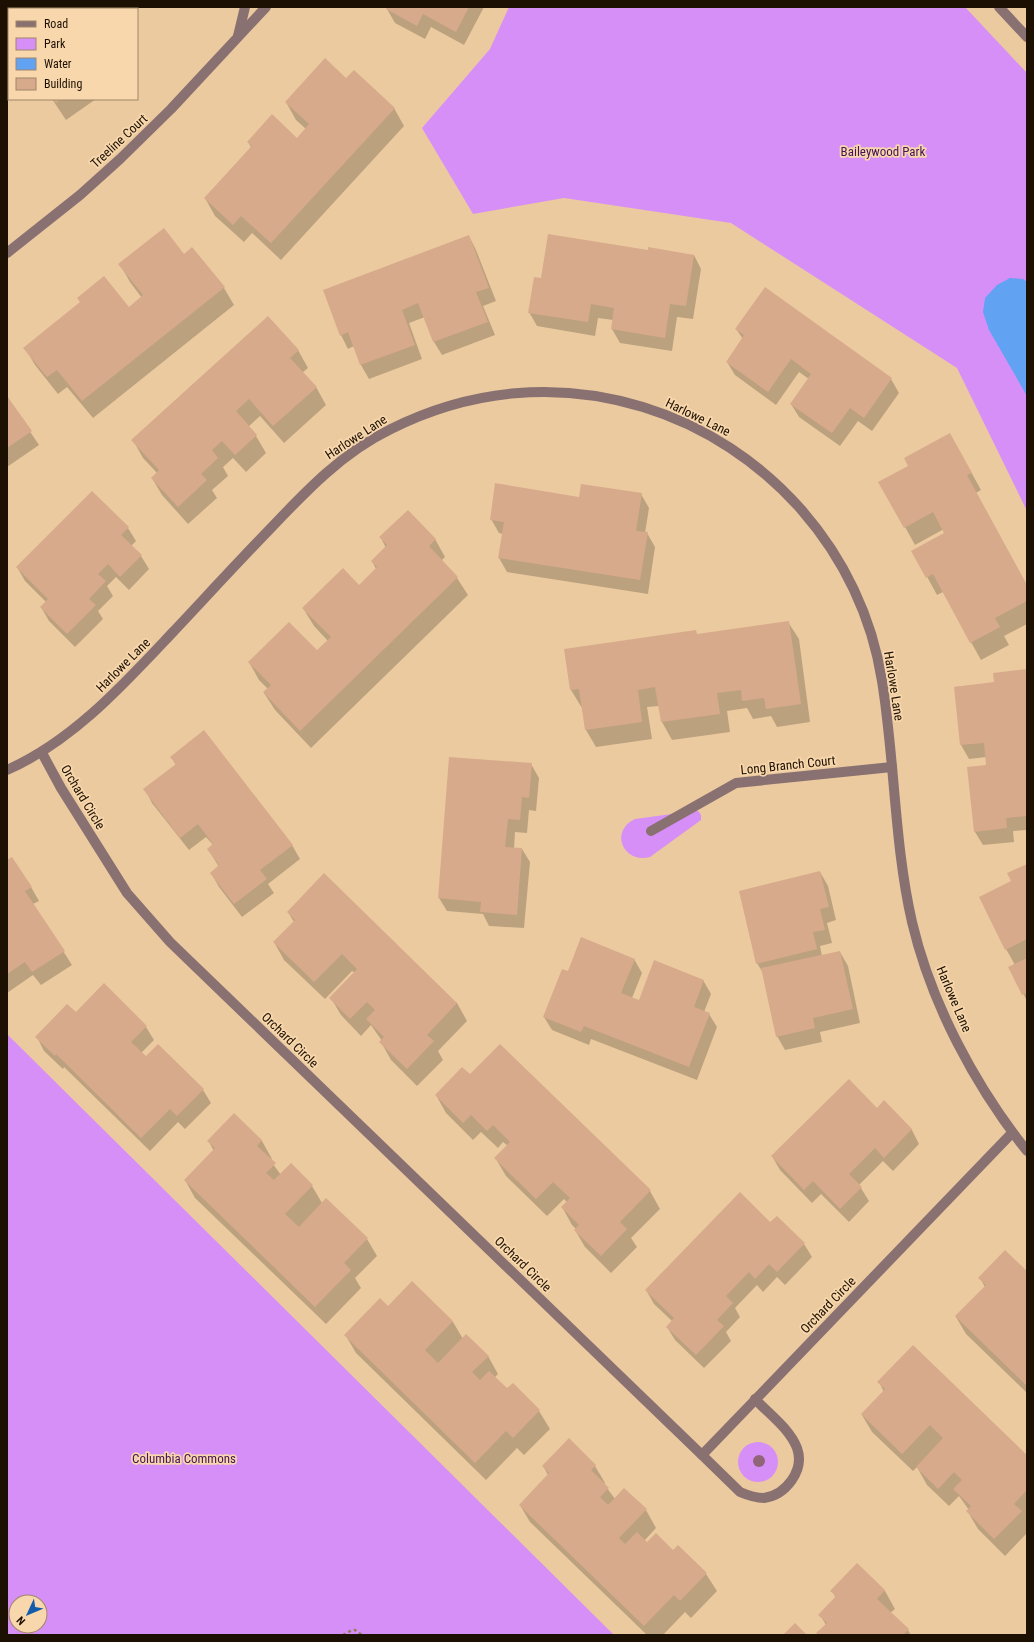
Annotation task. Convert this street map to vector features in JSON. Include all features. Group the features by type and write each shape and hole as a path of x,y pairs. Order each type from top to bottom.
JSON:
{"street":[{"name":"Treeline Court","path":"238,36 245,7"},
{"name":"Treeline Court","path":"7,253 80,195 120,159 171,109 266,7"},
{"path":"999,7 1027,37"},
{"name":"Harlowe Lane","path":"7,770 42,753 70,731 130,678 286,512 336,464 376,436 420,416 448,407 481,398 518,392 555,391 591,395 628,402 670,415 712,436 742,455 769,477 801,507 827,541 844,569 863,610 874,640 882,680 903,874 912,924 930,980 948,1023 990,1101 1012,1133 1027,1151"},
{"name":"Orchard Circle","path":"42,753 58,782 127,893 170,942 702,1454 1012,1133"},
{"name":"Long Branch Court","path":"651,831 736,783 892,767"},
{"path":"702,1454 740,1492 746,1495 762,1498 784,1490 792,1480 798,1467 797,1449 790,1434 755,1399"}],"path":[{"path":"343,1635 352,1630 355,1630 362,1635"}],"green space":[{"name":"Baileywood Park","path":"509,7 965,7 1027,73 1027,511 957,368 731,223 564,198 473,214 422,128 490,49"},
{"path":"698,811 701,815 701,820 650,857 641,858 633,856 623,845 621,838 623,831 627,824 635,819"},
{"name":"Columbia Commons","path":"7,1034 614,1635 7,1635"},
{"path":"758,1442 766,1444 772,1448 776,1454 778,1462 776,1470 772,1476 766,1480 758,1482 750,1480 744,1476 740,1470 738,1462 740,1454 744,1448 750,1444"}],"water":[{"path":"1010,278 1023,279 1027,282 1027,396 989,330 983,312 985,298 997,285"}],"building":[{"path":"7,7 94,8 8,8 8,34"},
{"path":"387,7 469,7 456,32 423,14 417,26 386,9"},
{"path":"325,58 346,78 354,70 395,108 271,243 241,216 233,225 204,198 252,146 247,142 272,114 297,138 309,124 285,102"},
{"path":"164,228 184,254 192,247 225,287 82,401 57,370 47,377 23,348 80,302 77,298 104,276 129,307 143,295 118,264"},
{"path":"548,234 648,250 648,247 694,255 686,306 670,304 665,338 611,329 614,308 591,304 588,322 528,313 534,277 541,278"},
{"path":"469,235 489,288 476,292 488,322 433,342 418,303 402,310 415,345 360,365 348,332 340,336 323,290"},
{"path":"765,287 892,378 864,418 850,408 832,433 790,404 811,374 791,359 768,392 726,362 744,335 735,329"},
{"path":"268,316 299,350 290,358 317,387 273,426 249,399 236,411 257,435 235,455 222,441 212,450 218,458 201,474 207,480 178,507 151,478 159,470 131,440"},
{"path":"7,396 32,431 7,448"},
{"path":"950,433 972,473 967,475 1027,585 1027,601 995,618 1000,627 970,643 933,574 926,578 911,551 944,533 933,512 904,528 878,482 908,466 904,458"},
{"path":"495,483 579,497 581,484 642,493 636,531 648,532 640,580 498,558 504,522 490,520"},
{"path":"92,491 129,527 121,535 142,555 120,577 108,564 98,574 106,581 89,599 96,605 67,634 40,607 48,599 16,567"},
{"path":"408,510 436,539 429,546 458,577 300,731 263,692 271,685 248,662 289,622 317,650 331,637 302,608 343,568 359,585 377,567 371,561 387,545 379,537"},
{"path":"789,621 801,704 766,709 764,698 742,701 741,690 717,693 720,714 661,722 655,687 638,690 642,722 585,730 579,689 570,690 564,649 696,630 697,634"},
{"path":"1027,669 1027,816 1006,818 1007,828 974,832 967,767 986,765 984,743 960,745 954,687 994,682 993,673"},
{"path":"204,730 293,845 260,870 267,879 234,904 210,873 219,865 207,849 213,844 198,824 180,838 143,789 176,764 170,757"},
{"path":"449,757 532,763 529,798 522,797 520,820 508,819 505,847 522,848 517,915 480,912 481,902 438,898"},
{"path":"12,857 32,887 25,891 65,951 32,972 25,962 7,974 7,860"},
{"path":"1027,864 1027,939 1005,950 979,897 1011,881 1007,873"},
{"path":"820,871 829,907 820,909 825,930 813,932 817,949 756,964 739,891"},
{"path":"324,873 457,1003 427,1035 434,1041 407,1069 379,1042 384,1037 366,1019 375,1010 367,1002 350,1019 329,998 357,969 342,954 314,982 273,942 295,920 287,912"},
{"path":"581,937 635,959 621,993 639,1000 654,960 704,980 694,1007 710,1013 689,1067 584,1026 581,1032 543,1017 562,969 568,971"},
{"path":"840,951 853,1009 813,1018 815,1028 776,1037 761,968"},
{"path":"1027,958 1027,993 1022,995 1008,967"},
{"path":"104,983 147,1026 131,1042 146,1056 158,1044 204,1089 177,1116 170,1109 141,1138 56,1054 55,1056 35,1037 67,1004 76,1012"},
{"path":"500,1044 651,1190 620,1222 627,1229 601,1256 574,1230 579,1225 561,1207 570,1198 553,1182 536,1199 494,1158 510,1142 493,1125 487,1131 471,1115 463,1123 435,1095 462,1067 470,1074"},
{"path":"849,1079 877,1108 884,1100 912,1129 884,1158 875,1148 849,1174 862,1187 840,1209 813,1181 804,1190 771,1156"},
{"path":"234,1113 262,1140 257,1146 276,1163 266,1173 274,1180 291,1163 313,1185 285,1214 299,1227 326,1198 368,1238 344,1263 351,1270 315,1307 184,1180 215,1148 207,1141"},
{"path":"740,1192 770,1222 777,1216 805,1243 777,1272 769,1264 755,1279 749,1272 726,1296 733,1303 717,1320 724,1326 696,1355 666,1327 674,1318 645,1290"},
{"path":"1005,1250 1027,1271 1027,1386 955,1316 986,1285 978,1278"},
{"path":"412,1281 453,1321 425,1350 438,1363 466,1334 489,1356 472,1372 480,1380 489,1371 507,1388 513,1383 540,1410 513,1438 506,1431 475,1463 344,1335 380,1298 388,1306"},
{"path":"913,1345 1027,1455 1027,1490 1014,1504 1022,1511 994,1539 966,1511 971,1506 953,1489 962,1480 954,1472 938,1489 916,1467 943,1438 930,1425 902,1454 861,1414 885,1389 877,1382"},
{"path":"569,1438 596,1465 591,1470 609,1488 600,1497 608,1505 624,1488 647,1509 619,1538 625,1544 637,1532 647,1542 656,1533 673,1550 678,1545 707,1573 680,1601 674,1595 644,1626 519,1505 549,1473 542,1466"},
{"path":"857,1563 885,1590 877,1599 909,1629 903,1635 818,1635 816,1633 827,1623 818,1615 836,1596 830,1591"},
{"path":"795,1623 807,1635 783,1635"}]}
